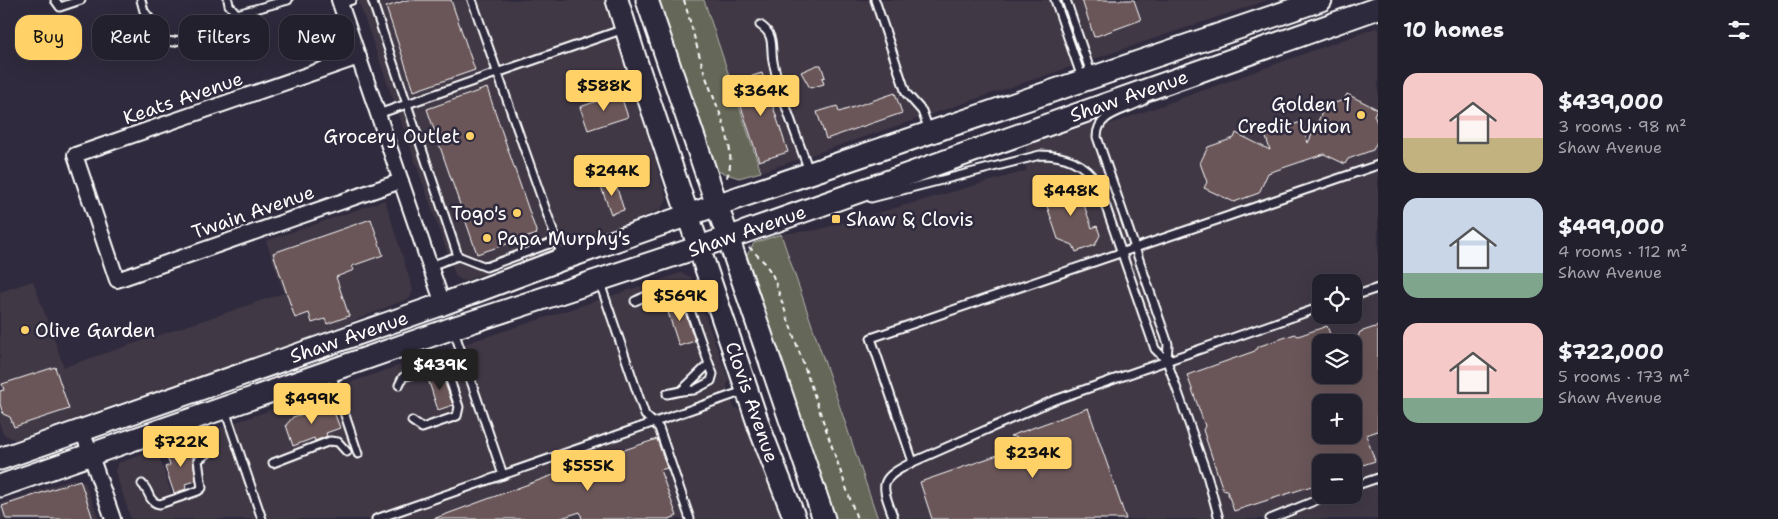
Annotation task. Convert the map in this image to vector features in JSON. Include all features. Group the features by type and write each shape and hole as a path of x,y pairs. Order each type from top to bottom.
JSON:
{"main road":[{"name":"Clovis Avenue","path":"617,0 747,390 795,519"},
{"name":"Clovis Avenue","path":"647,0 735,235 824,519"},
{"name":"Shaw Avenue","path":"0,459 443,304 560,250 689,216 1321,0"},
{"name":"Shaw Avenue","path":"0,486 453,328 769,224 1378,8"},
{"path":"963,154 1002,126 1084,95 1091,87 1088,80"},
{"path":"453,328 454,318 459,313 522,289 560,250"},
{"path":"330,371 337,356 441,320 445,314 443,304"}],"street":[{"path":"344,1 359,57 443,304"},
{"name":"Keats Avenue","path":"118,280 76,155 359,57"},
{"name":"Twain Avenue","path":"118,280 401,181"},
{"path":"82,430 113,519"}],"lane":[{"path":"54,0 60,7 81,0"},
{"path":"228,0 229,5 237,14"},
{"path":"141,2 167,41 173,42 219,27 237,14 288,0"},
{"path":"372,0 458,256"},
{"path":"430,266 458,256 486,267 560,250 499,72 472,0"},
{"path":"874,0 906,93 922,111 930,133"},
{"path":"1055,0 1088,80"},
{"path":"1066,0 1088,80"},
{"path":"760,25 769,30 773,42 773,64 810,174"},
{"path":"378,114 626,29"},
{"path":"1176,79 1133,107 1107,116 1101,121 1097,130 1097,137 1168,344 1167,361 1207,475 1219,519"},
{"path":"863,200 1040,155 1063,157 1087,169 1098,184 1155,348 1167,361"},
{"path":"913,462 871,338 1378,165"},
{"path":"769,224 854,202"},
{"path":"599,281 645,415 659,428 690,519"},
{"path":"635,301 670,288 680,289 684,293 709,364 712,374 711,381 694,390 667,394"},
{"path":"1362,293 1378,288"},
{"path":"894,519 884,490 886,480 896,470 1024,412 1312,310"},
{"path":"453,328 503,475"},
{"path":"681,391 709,364"},
{"path":"399,385 403,377 436,365 446,368 459,407 458,416 422,428 412,421"},
{"path":"330,371 358,454"},
{"path":"376,519 747,390"},
{"path":"224,408 262,519"},
{"path":"273,463 330,440 338,442 348,452"},
{"path":"142,484 154,504 160,504 198,491 202,488 198,460 209,452"},
{"path":"1362,483 1378,478"},
{"path":"1270,519 1312,502"}],"path":[{"path":"684,0 704,70 727,137 730,164 725,181 724,203"},
{"path":"735,235 764,263 773,276 857,519"}],"shaded area":[{"path":"358,0 605,0 667,199 661,209 632,222 464,281 456,277"},
{"path":"704,0 1268,0 761,172"},
{"path":"1378,27 1378,519 878,519 781,234 817,230 1026,171 1026,146 1093,123 1110,124"},
{"path":"385,200 413,290 410,298 301,342 147,396 146,394 15,440 3,434 0,426 0,292 33,281 64,367 284,293 266,241"},
{"path":"681,273 691,277 729,380 727,387 734,407 740,410 784,519 131,519 115,471 118,463 157,450 174,502 204,492 190,441 222,427 409,362"},
{"path":"72,479 81,480 85,483 99,519 0,519 0,504"}],"green space":[{"path":"658,0 704,0 761,172 739,178 717,171"},
{"path":"781,234 878,519 835,519 747,255 754,243"}],"building":[{"path":"407,0 451,0 475,70 414,91 386,7"},
{"path":"1082,0 1134,0 1141,20 1094,37"},
{"path":"821,65 825,77 822,78 824,84 810,88 801,72"},
{"path":"762,73 788,152 759,161 733,82"},
{"path":"487,88 537,234 477,254 427,109"},
{"path":"620,93 628,117 588,130 580,107"},
{"path":"895,93 902,113 826,139 817,112 837,106 839,112"},
{"path":"1347,94 1377,109 1374,115 1378,125 1378,140 1373,150 1348,159 1345,164 1324,154 1268,173 1259,193 1234,202 1204,188 1207,182 1200,163 1208,147 1234,138 1236,133 1270,150 1265,134 1301,122 1308,143 1325,106 1344,100"},
{"path":"614,179 624,210 611,214 600,184"},
{"path":"1076,182 1092,228 1097,226 1100,235 1095,245 1076,252 1073,245 1058,239 1043,194"},
{"path":"371,219 383,255 352,266 354,270 336,277 349,316 327,324 325,319 312,323 309,313 295,318 273,253"},
{"path":"680,298 695,341 679,346 665,303"},
{"path":"1327,326 1330,334 1312,334 1312,384 1362,384 1362,334 1359,334 1378,326 1378,431 1366,435 1375,461 1362,465 1362,454 1312,454 1312,486 1234,511 1227,491 1223,490 1203,430 1205,426 1187,375 1255,351 1257,347 1295,334 1298,336"},
{"path":"55,367 69,409 14,427 10,417 3,414 0,404 0,391 4,390 2,384"},
{"path":"441,372 453,405 438,410 427,376"},
{"path":"331,404 340,428 326,433 327,436 315,441 314,438 293,446 286,425 293,417"},
{"path":"1088,408 1126,519 932,519 920,482 1035,442 1010,436"},
{"path":"657,439 667,468 660,470 677,516 669,519 582,519 580,512 558,519 433,519 567,470 569,476 599,465 597,459"},
{"path":"188,443 193,458 196,481 185,484 186,489 174,493 165,467 170,465 167,458 173,455 171,449"},
{"path":"80,480 93,519 6,519 2,506"}],"place":[{"name":"Golden 1 Credit Union","path":"1361,115"},
{"name":"Grocery Outlet","path":"470,136"},
{"name":"Togo's","path":"517,213"},
{"name":"Shaw & Clovis","path":"836,219"},
{"name":"Papa Murphy's","path":"487,238"},
{"name":"Olive Garden","path":"25,330"}]}
